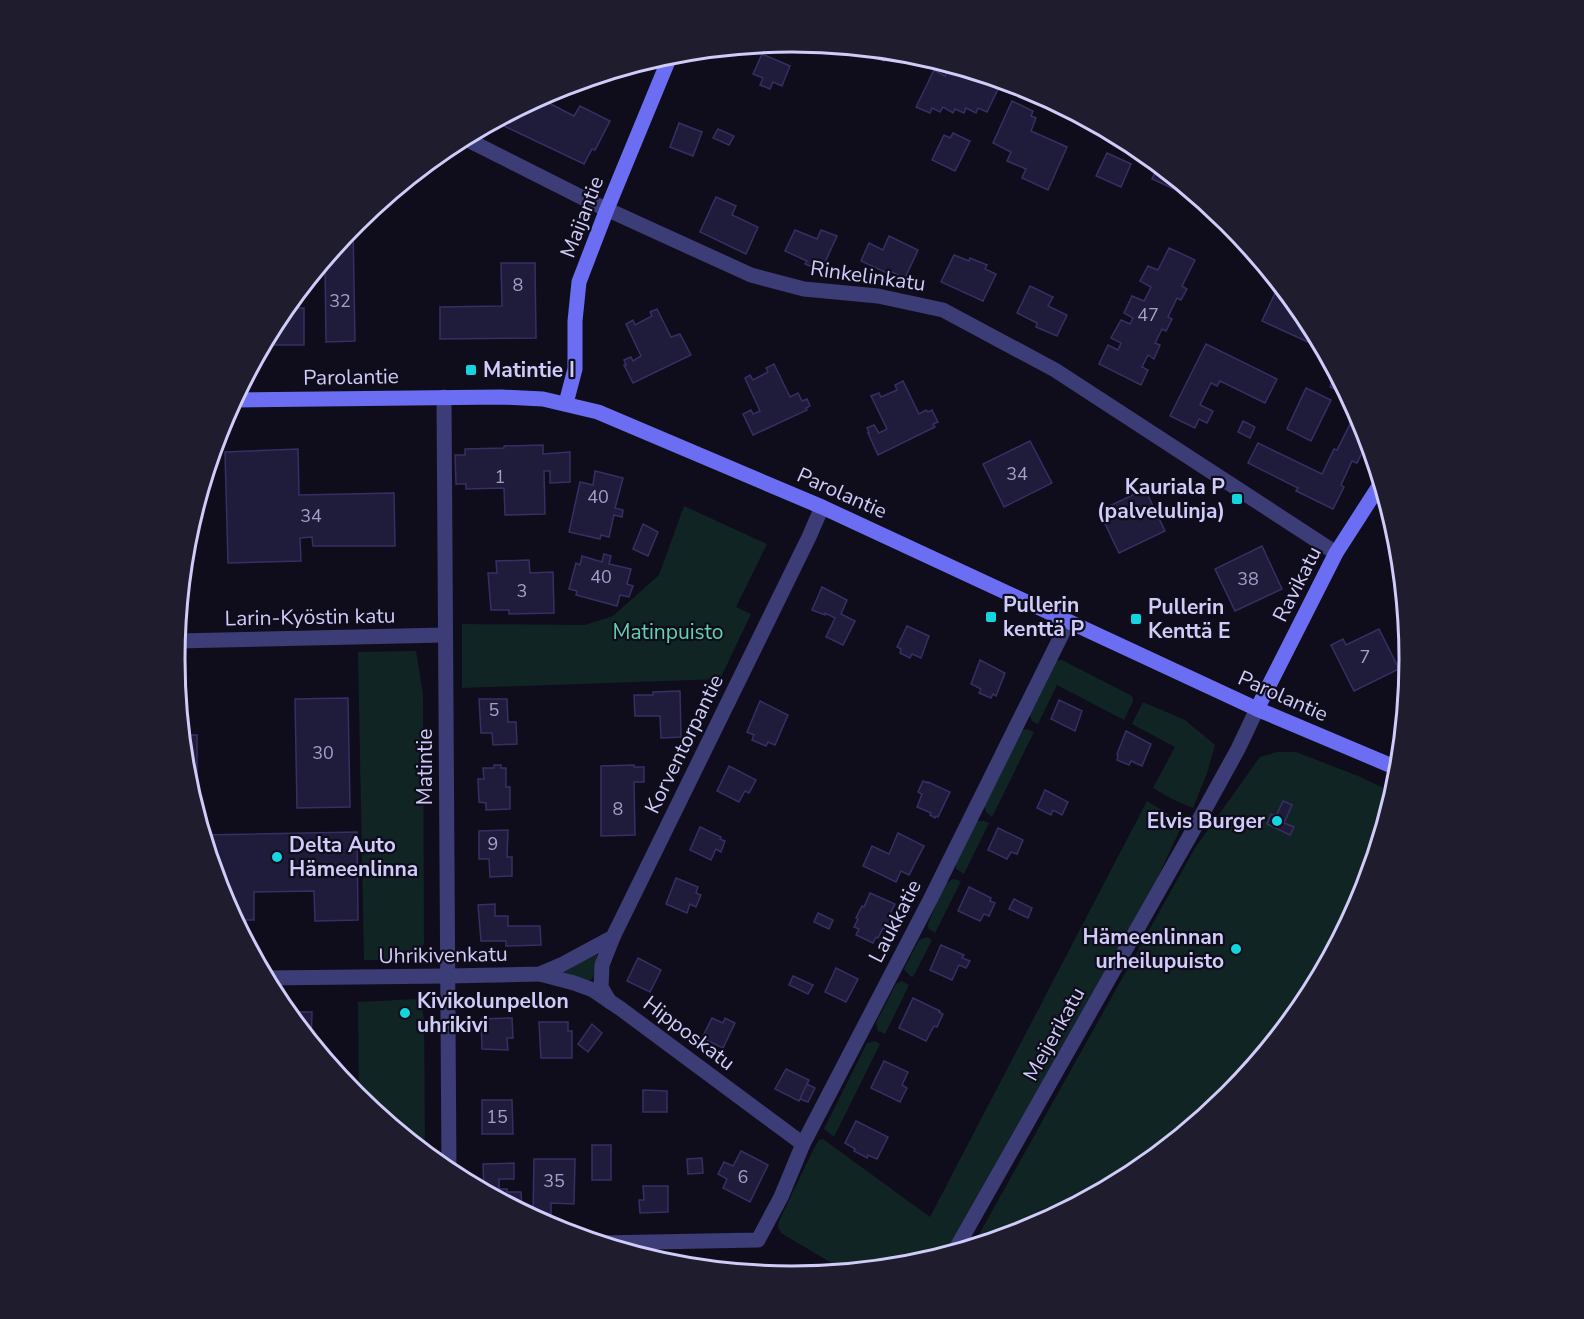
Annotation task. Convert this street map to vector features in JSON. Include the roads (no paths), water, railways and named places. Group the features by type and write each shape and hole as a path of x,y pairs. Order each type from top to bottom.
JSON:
{"main road":[{"name":"Maijantie","path":"566,403 575,369 575,321 579,282 666,66"},
{"name":"Parolantie","path":"244,400 533,398 566,403 598,412 822,507 1257,709 1389,765"},
{"name":"Ravikatu","path":"1257,709 1336,553 1375,492"}],"street":[{"name":"Rinkelinkatu","path":"474,143 607,209 751,275 804,289 878,296 943,309 1055,370 1336,553"},
{"name":"Matintie","path":"444,397 449,1160"},
{"name":"Korventorpantie","path":"610,1002 601,987 602,965 613,937 822,507"},
{"name":"Laukkatie","path":"624,1242 758,1239 781,1197 803,1144 930,900 1068,622"},
{"name":"Larin-Kyöstin katu","path":"186,640 445,635"},
{"name":"Meijerikatu","path":"959,1243 1238,749 1257,709"},
{"name":"Uhrikivenkatu","path":"275,978 540,974 613,937"},
{"name":"Hipposkatu","path":"540,974 593,990 803,1144"}],"place":[{"name":"Matintie I","path":"471,370"},
{"name":"Kauriala P (palvelulinja)","path":"1237,499"},
{"name":"Pullerin kenttä P","path":"991,617"},
{"name":"Pullerin Kenttä E","path":"1136,619"},
{"name":"Elvis Burger","path":"1277,821"},
{"name":"Delta Auto Hämeenlinna","path":"277,857"},
{"name":"Hämeenlinnan urheilupuisto","path":"1236,949"},
{"name":"Kivikolunpellon uhrikivi","path":"405,1013"}],"park label":[{"name":"Matinpuisto","path":"668,632"}]}
